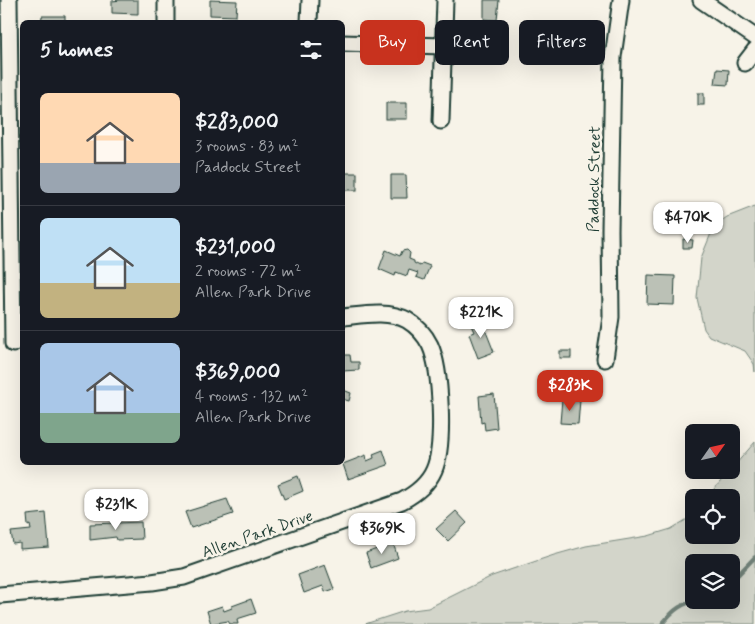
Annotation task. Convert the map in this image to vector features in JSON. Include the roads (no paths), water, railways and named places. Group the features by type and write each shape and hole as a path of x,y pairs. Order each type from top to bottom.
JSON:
{"street":[{"path":"9,0 12,344"},
{"path":"166,0 166,20"},
{"path":"309,20 310,0"},
{"path":"445,0 445,20"},
{"name":"Paddock Street","path":"606,359 612,317 610,230 613,57 621,0"},
{"path":"701,0 755,37"},
{"path":"345,43 435,46"},
{"path":"745,63 755,50"},
{"path":"442,121 443,65"},
{"name":"Allen Park Drive","path":"0,595 152,582 184,577 402,501 415,493 431,476 437,462 440,446 439,400 434,360 430,345 417,328 399,317 378,314 345,317"}],"waterway":[{"path":"740,573 755,557"},
{"path":"662,624 670,614 685,605"}]}
